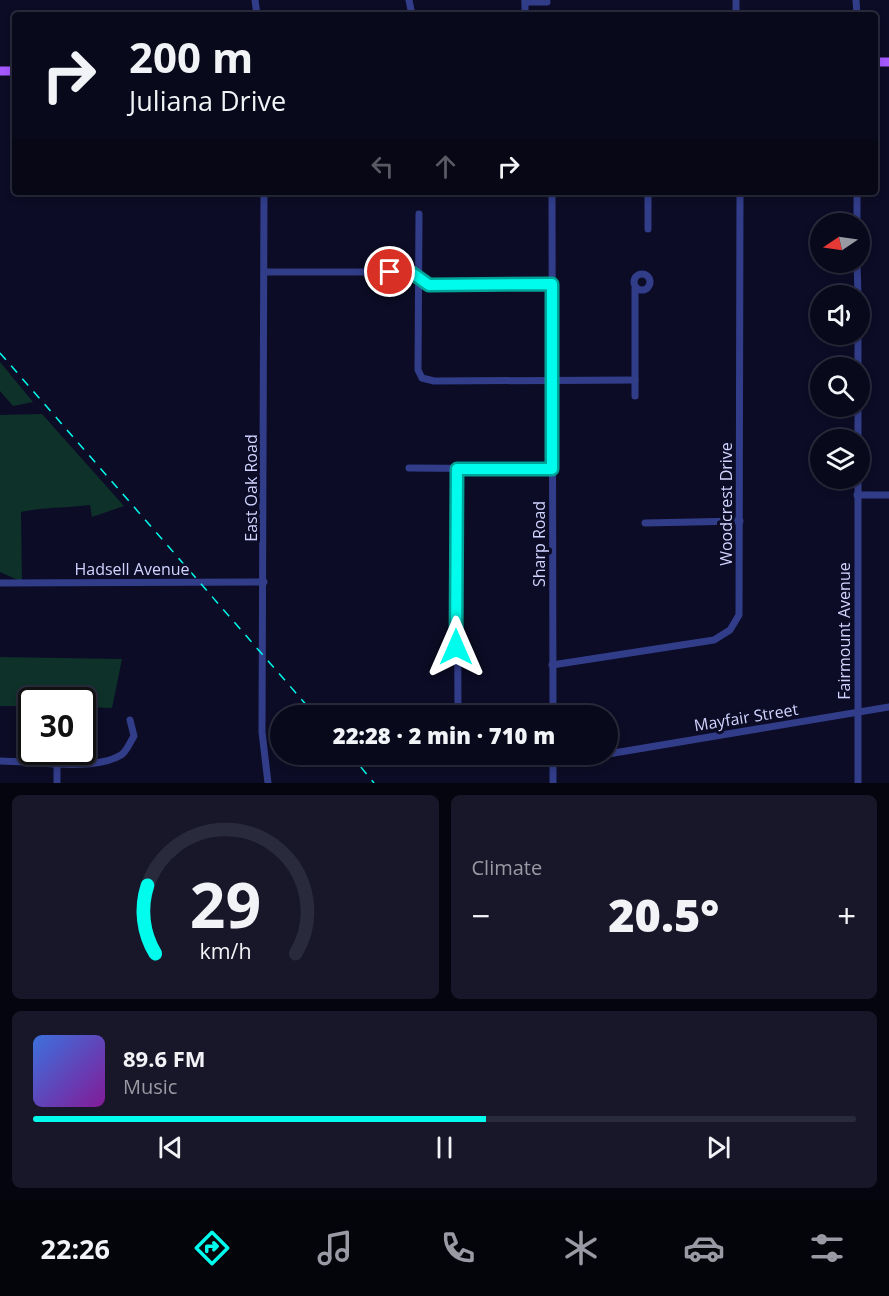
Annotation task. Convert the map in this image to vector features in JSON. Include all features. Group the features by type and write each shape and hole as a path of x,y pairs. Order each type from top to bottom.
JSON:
{"street":[{"path":"525,1 547,2"},
{"name":"East Oak Road","path":"264,195 262,732 268,783"},
{"name":"Sharp Road","path":"552,195 553,705"},
{"path":"648,195 648,229"},
{"name":"Woodcrest Drive","path":"552,665 714,640 725,635 735,622 740,606 740,195"},
{"path":"857,195 857,213"},
{"path":"419,214 420,375 426,380 635,380"},
{"path":"265,272 410,272 429,285 552,284"},
{"path":"635,289 635,396"},
{"path":"409,468 552,469"},
{"path":"457,469 458,705"},
{"name":"Fairmount Avenue","path":"857,489 858,783"},
{"path":"857,495 889,495"},
{"path":"645,523 740,521"},
{"name":"Hadsell Avenue","path":"0,583 264,582"},
{"name":"Mayfair Street","path":"618,752 889,707"},
{"path":"96,762 108,761 123,754 134,736 130,720"},
{"path":"0,761 18,762"},
{"path":"57,765 57,783"},
{"path":"553,765 553,783"}],"green space":[{"path":"0,362 33,402 13,406 0,391"},
{"path":"42,414 124,506 92,517 90,505 21,512 22,582 0,572 0,415"},
{"path":"0,657 122,659 112,708 96,707 96,687 18,687 18,706 0,706"}],"railway":[{"path":"0,353 306,705"},
{"path":"359,765 374,783"}],"route":[{"path":"390,272 412,273 424,284 429,285 552,284 552,469 457,469 456,647"}]}
